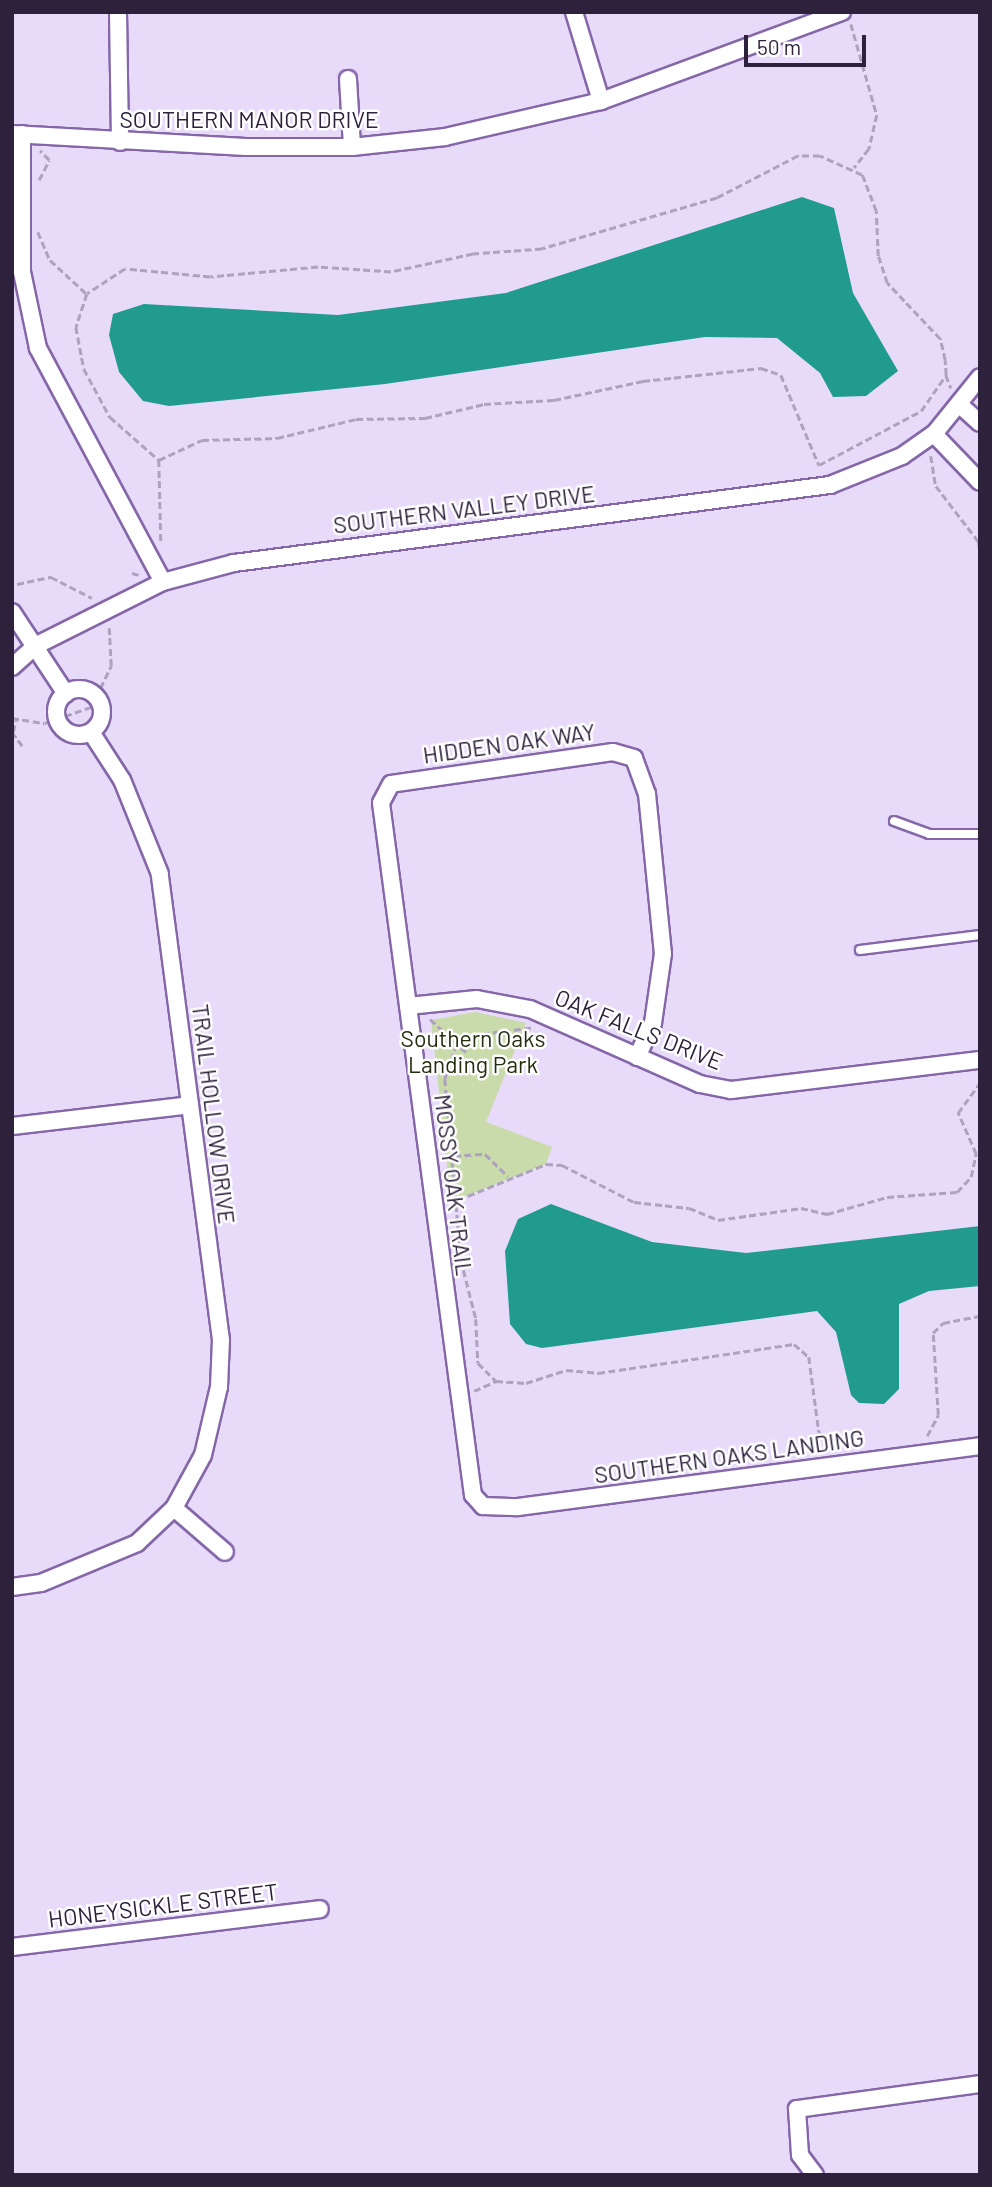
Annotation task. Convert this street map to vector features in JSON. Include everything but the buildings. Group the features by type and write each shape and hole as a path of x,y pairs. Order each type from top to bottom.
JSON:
{"street":[{"path":"118,12 121,142"},
{"path":"574,12 601,101"},
{"name":"SOUTHERN MANOR DRIVE","path":"17,134 121,142 352,147 510,125 601,101 844,12"},
{"path":"348,79 352,147"},
{"path":"17,134 22,272 38,348 163,582"},
{"name":"SOUTHERN VALLEY DRIVE","path":"12,667 35,646 163,582 248,561 830,485 869,472 929,437 961,405 980,377"},
{"path":"961,405 980,423"},
{"path":"929,437 980,482"},
{"path":"12,612 66,694"},
{"path":"79,689 98,699 102,713 91,732 76,734 62,727 57,706 66,694 79,689"},
{"name":"TRAIL HOLLOW DRIVE","path":"12,1587 41,1583 137,1543 174,1508 203,1455 219,1387 221,1340 160,874 122,780 91,732"},
{"name":"HIDDEN OAK WAY","path":"391,784 613,752 634,758 647,794 663,954 653,1023 637,1057"},
{"name":"MOSSY OAK TRAIL","path":"391,784 381,803 412,1006 458,1394 473,1495 483,1506"},
{"name":"OAK FALLS DRIVE","path":"412,1006 477,999 530,1009 700,1084 732,1090 980,1060"},
{"path":"12,1126 190,1105"},
{"name":"SOUTHERN OAKS LANDING","path":"483,1506 518,1507 980,1446"},
{"path":"174,1508 225,1552"},
{"name":"HONEYSICKLE STREET","path":"12,1947 320,1909"},
{"path":"815,2175 800,2155 797,2109 980,2084"}],"lane":[{"path":"894,821 929,834 980,834"},
{"path":"860,950 980,935"}],"path":[{"path":"844,12 877,115 869,149 854,168"},
{"path":"17,134 49,160 39,194"},
{"path":"159,460 202,440 277,438 356,419 425,418 484,404 554,400 643,381 761,368 781,375 819,465 857,450 921,411 946,375 940,339 887,283 872,195 854,168 820,156 798,156 717,198 542,249 473,254 391,272 318,267 220,277 125,269 87,294 76,327 84,369 110,417 159,460 163,554"},
{"path":"38,218 50,260 87,294"},
{"path":"929,437 936,485 979,542 980,556"},
{"path":"17,584 51,577 92,598"},
{"path":"16,720 13,732 25,749"},
{"path":"412,1006 466,1052"},
{"path":"496,1381 475,1351 445,1079 457,1044 482,1031 531,1028"},
{"path":"458,1200 529,1167 562,1165 634,1202 689,1208 718,1220 801,1208 827,1214 887,1197 957,1192 971,1177 976,1154 958,1113 980,1083"},
{"path":"454,1156 485,1154 508,1177"},
{"path":"914,1438 926,1437 938,1416 933,1333 943,1323 980,1316"},
{"path":"458,1394 496,1381 526,1383 566,1370 598,1373 793,1344 808,1357 818,1432 840,1448"}],"green space":[{"name":"Southern Oaks Landing Park","path":"475,1012 526,1023 486,1122 552,1147 546,1164 451,1202 431,1020"}],"shaded area":[{"path":"802,197 834,208 853,293 898,371 866,396 833,397 820,373 777,338 705,337 385,384 169,406 143,401 119,372 109,335 113,314 144,304 338,315 506,293"},
{"path":"551,1204 652,1242 746,1253 980,1226 980,1286 929,1291 899,1304 899,1389 884,1404 859,1403 851,1395 836,1332 817,1311 542,1348 526,1344 510,1324 505,1251 518,1219"}]}
